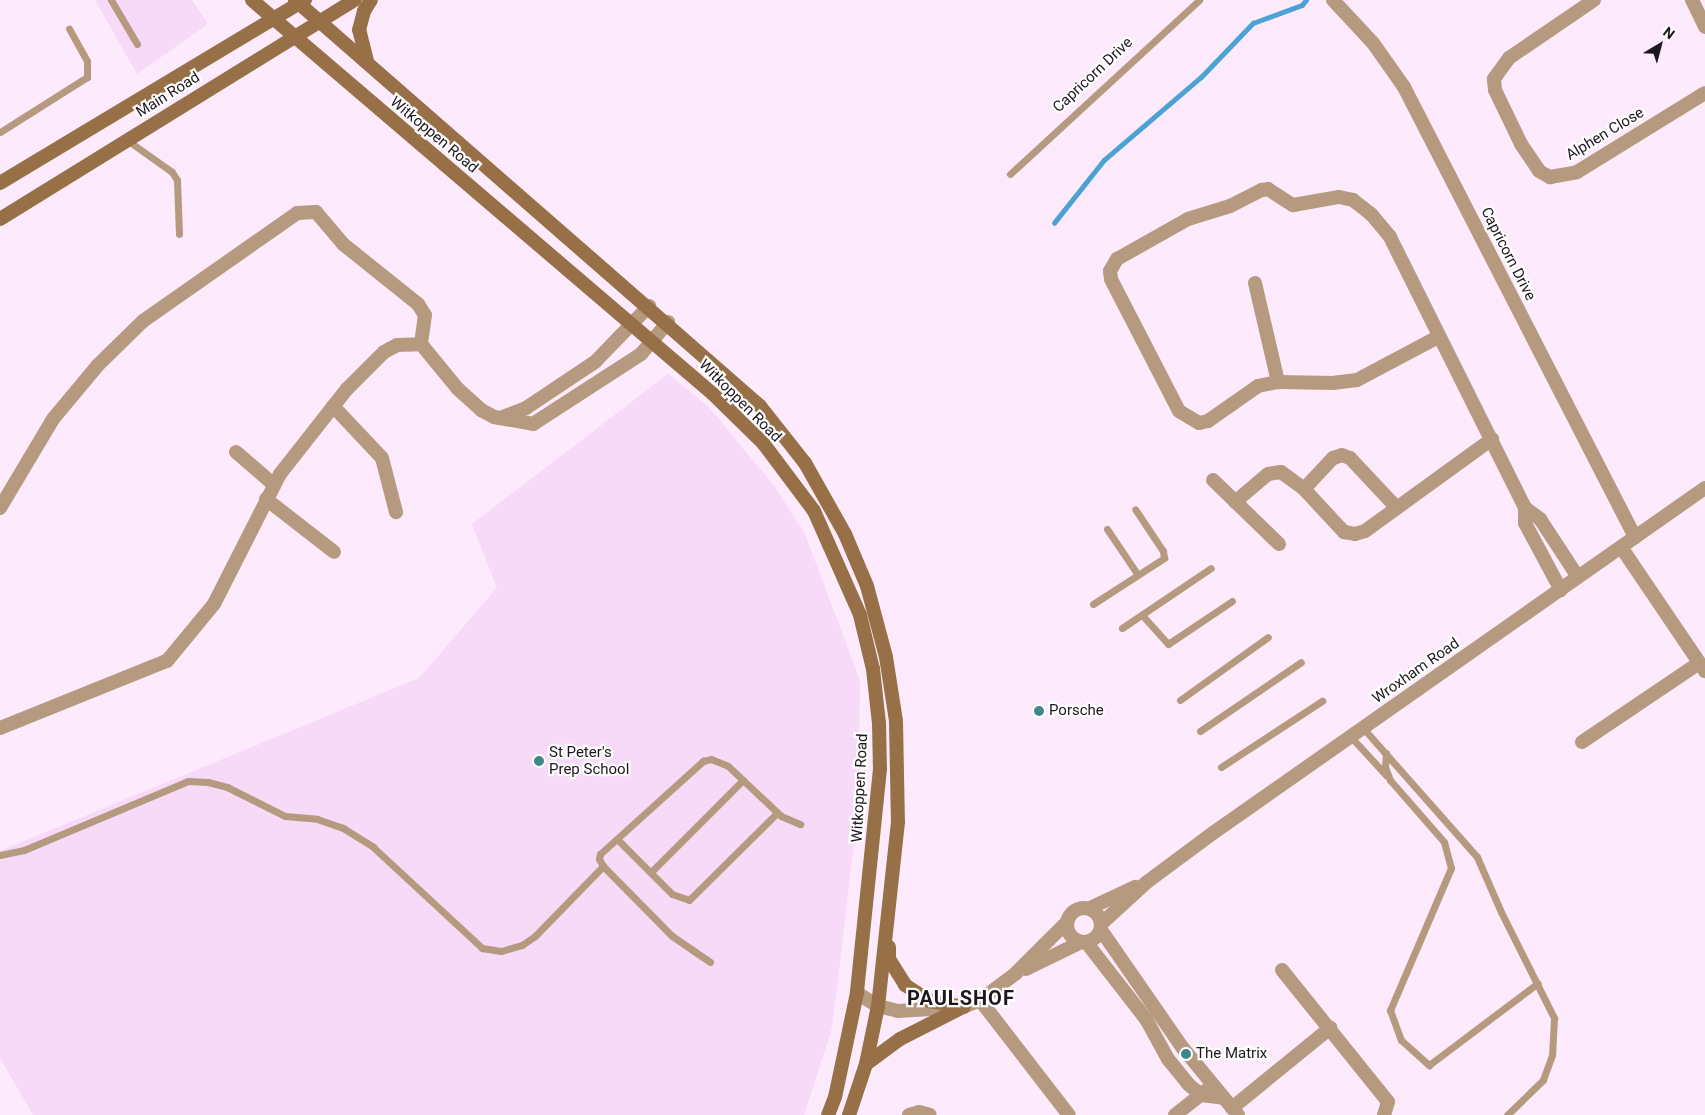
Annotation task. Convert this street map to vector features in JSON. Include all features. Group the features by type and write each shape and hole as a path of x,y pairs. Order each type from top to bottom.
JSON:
{"main road":[{"name":"Witkoppen Road","path":"252,0 652,341 763,443 814,511 832,547 860,615 873,669 880,769 857,993 837,1088 828,1115"},
{"name":"Main Road","path":"0,219 318,20 355,0"},
{"path":"368,64 359,30 364,11 371,0"},
{"name":"Witkoppen Road","path":"299,1 368,64 668,322 754,400 782,432 805,463 831,507 867,586 886,657 896,721 898,822 878,1006 866,1064 849,1115"},
{"name":"Main Road","path":"0,183 274,19 299,1"},
{"path":"888,919 889,959 905,985 930,1001 964,1007"},
{"path":"866,1064 900,1039 964,1007"}],"street":[{"name":"Alphen Close","path":"1594,0 1509,58 1494,79 1495,90 1521,144 1539,171 1550,178 1577,172 1705,93"},
{"path":"1692,0 1705,26"},
{"name":"Capricorn Drive","path":"1335,2 1373,43 1404,87 1636,536"},
{"path":"1438,337 1357,380 1334,383 1278,382 1251,389 1208,421 1199,423 1185,417 1111,279 1111,265 1188,219 1230,206 1262,190 1268,189 1293,205 1339,197 1353,200 1371,214 1390,237 1438,337 1526,508 1540,519 1578,577"},
{"path":"0,508 53,419 110,352 143,320 297,213 316,212 343,244 422,309 426,315 421,344 458,388 482,410 499,418 533,424 566,405 642,354 668,322"},
{"path":"1255,283 1278,382"},
{"path":"499,418 526,408 595,362 633,325 649,306"},
{"path":"0,728 167,661 214,604 273,484 333,406 384,352 398,345 421,344"},
{"path":"557,387 566,405"},
{"path":"333,406 382,458 396,512"},
{"path":"1235,502 1273,472 1284,474 1304,489 1348,534 1365,531 1492,439"},
{"path":"236,452 273,484"},
{"path":"1304,489 1333,458 1342,456 1350,458 1396,507"},
{"path":"1213,480 1279,544"},
{"name":"Wroxham Road","path":"1101,927 1148,882 1363,728 1705,488"},
{"path":"266,499 334,552"},
{"path":"1526,508 1525,522 1561,590"},
{"path":"1582,742 1702,667 1621,546"},
{"name":"Wroxham Road","path":"1090,908 1148,882"},
{"path":"857,993 878,1006 898,1011 964,1007 980,1000 1015,974 1067,922 1076,909 1090,908 1098,915 1101,927 1182,1047 1231,1107"},
{"path":"1067,922 1070,934 1084,942 1146,1019 1172,1065 1201,1095 1231,1107"},
{"path":"1015,974 1095,938 1101,927"},
{"path":"1282,970 1388,1102 1384,1115"},
{"path":"980,1000 1070,1115"},
{"path":"1231,1107 1330,1028"},
{"path":"1175,1115 1213,1086"},
{"path":"909,1115 919,1112 930,1115"}],"lane":[{"path":"111,0 137,44"},
{"name":"Capricorn Drive","path":"1010,174 1198,0"},
{"path":"0,132 87,77 86,61 70,29"},
{"path":"127,140 172,172 177,180 179,234"},
{"path":"1092,604 1138,576 1164,556 1135,509"},
{"path":"1107,528 1138,576"},
{"path":"1122,628 1211,568"},
{"path":"1142,615 1168,644 1232,601"},
{"path":"1180,700 1268,638"},
{"path":"1200,731 1301,662"},
{"path":"1221,766 1322,700"},
{"path":"1363,728 1477,857 1501,912 1554,1018 1550,1063 1538,1088 1507,1115"},
{"path":"1351,737 1444,842 1451,868 1390,1010 1401,1040 1429,1064 1538,984"},
{"path":"1386,753 1385,767 1390,780"},
{"path":"710,962 672,936 603,866 599,860 600,854 618,840 703,761 720,760 777,813 800,824"},
{"path":"651,872 743,780"},
{"path":"0,855 24,850 188,781 208,782 228,787 285,816 317,818 343,828 373,847 482,948 501,951 522,945 535,936 603,866"},
{"path":"618,840 679,898 694,898 777,813"}],"shaded area":[{"path":"95,0 192,0 208,24 137,74"},
{"name":"St Peter's Prep School","path":"668,374 709,407 775,487 805,534 860,680 859,800 838,980 831,1032 804,1115 33,1115 0,1058 0,851 419,678 497,588 472,524"}],"waterway":[{"path":"1054,223 1104,160 1201,77 1253,23 1302,5 1306,0"}],"place":[{"name":"Porsche","path":"1039,711"},
{"name":"St Peter's Prep School","path":"539,761"},
{"name":"The Matrix","path":"1186,1054"}],"district":[{"name":"PAULSHOF","path":"961,998"}]}
